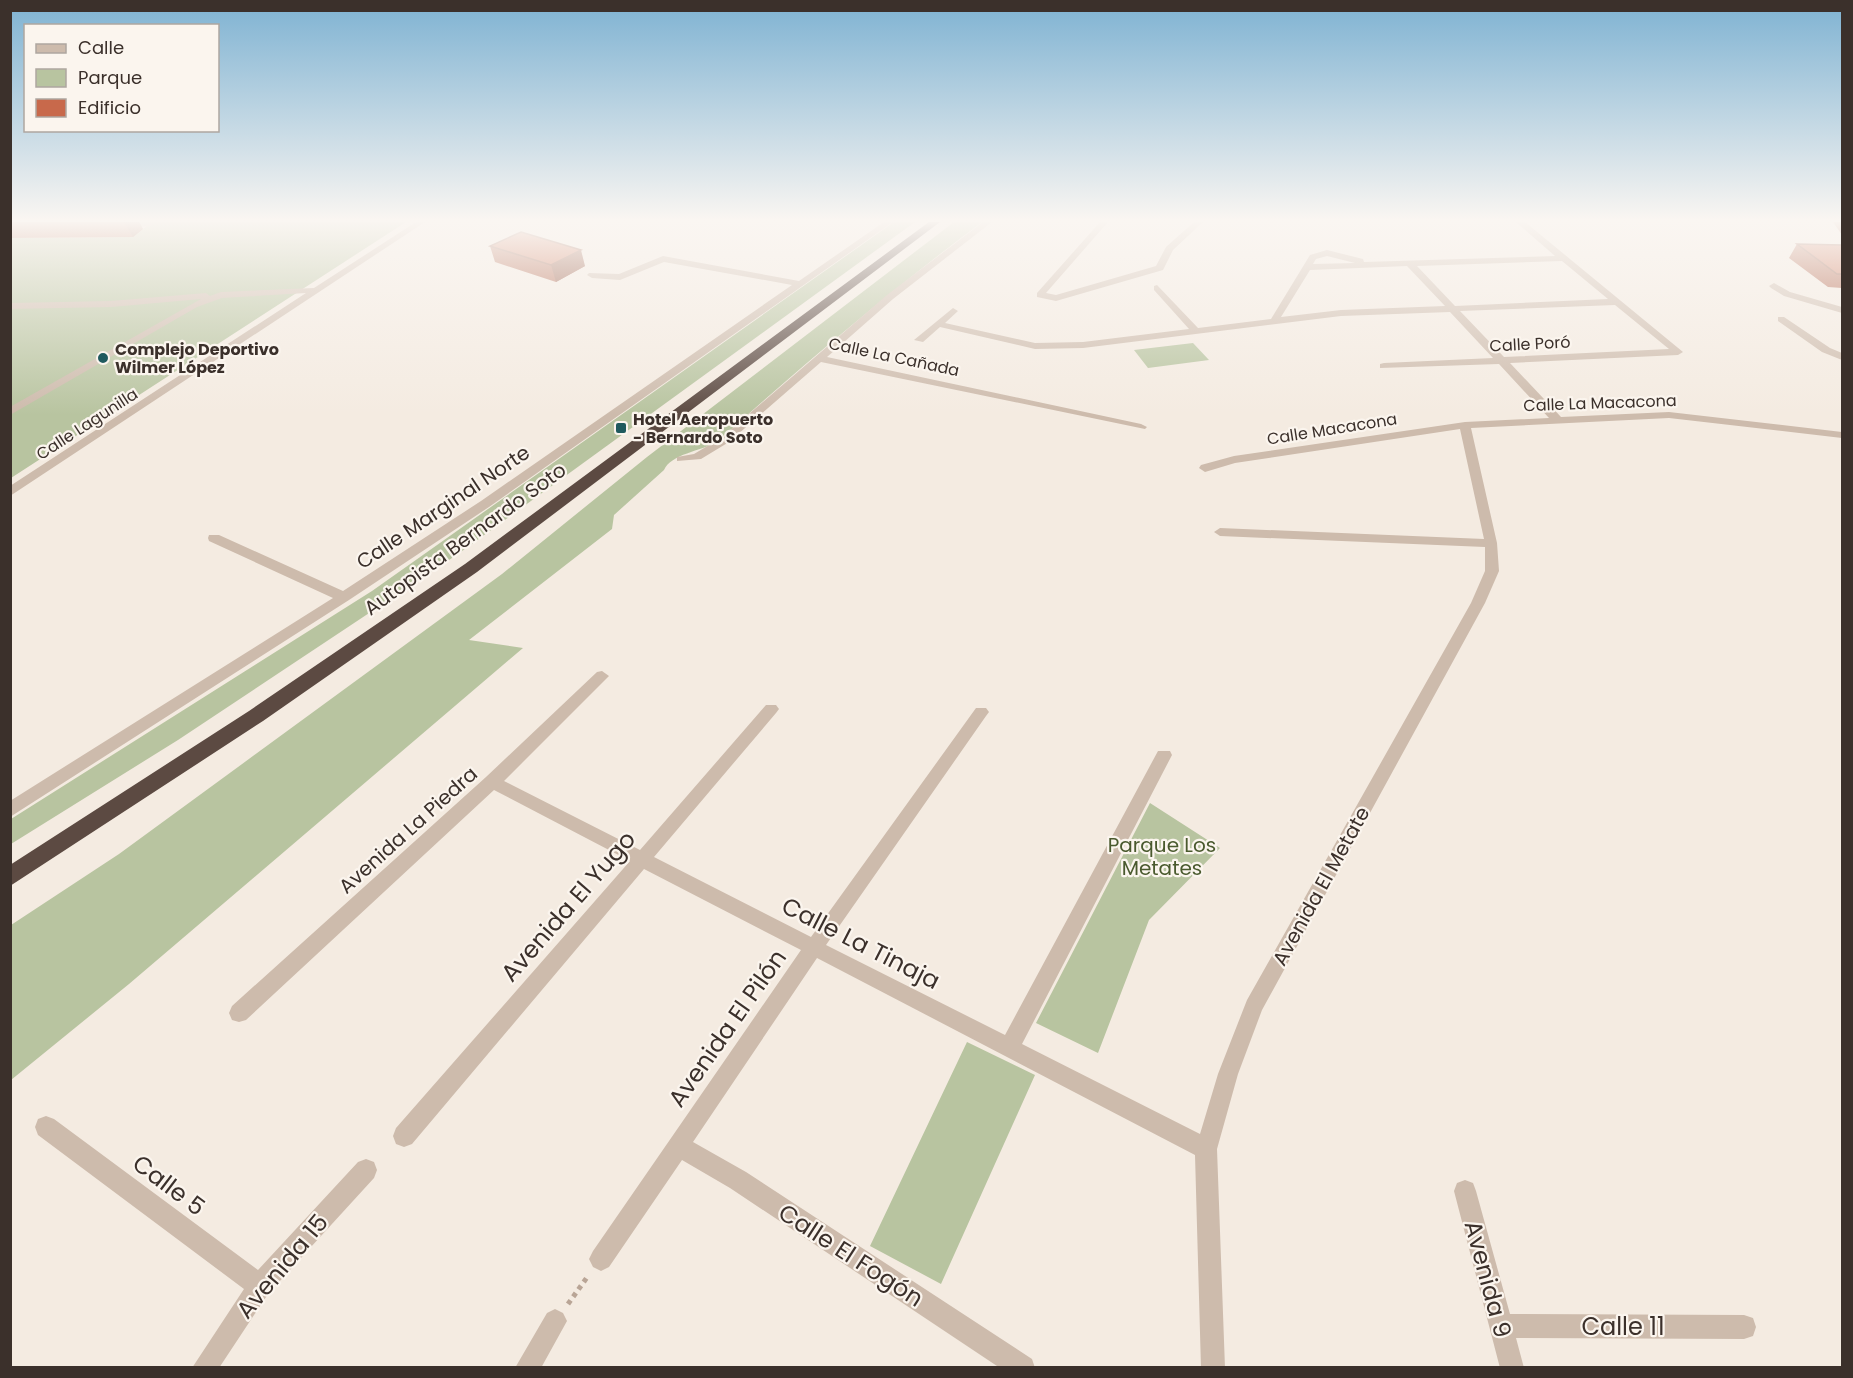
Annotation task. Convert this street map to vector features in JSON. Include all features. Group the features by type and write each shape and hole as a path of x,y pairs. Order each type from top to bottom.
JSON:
{"highway":[{"name":"Autopista Bernardo Soto","path":"10,877 256,716 471,568 849,286"},
{"path":"10,871 45,855"}],"street":[{"name":"Calle Lagunilla","path":"10,492 323,286"},
{"name":"Calle Marginal Norte","path":"10,810 344,597 485,504 798,286"},
{"name":"Calle La Cañada","path":"817,358 905,286"},
{"path":"1048,286 1040,295 1056,298 1097,286"},
{"path":"1275,320 1294,286"},
{"path":"1431,286 1558,420"},
{"path":"1598,286 1617,302"},
{"path":"1774,286 1787,294 1842,310"},
{"path":"1156,288 1195,330"},
{"path":"10,306 111,304 295,290 316,291"},
{"path":"10,411 194,305 221,295"},
{"path":"938,324 1035,346 1083,345 1341,313 1617,302"},
{"name":"Calle Poró","path":"1384,366 1678,352 1617,302"},
{"path":"919,340 953,311"},
{"path":"1781,319 1807,338 1842,357"},
{"path":"681,459 697,457 725,440 817,358"},
{"name":"Calle La Cañada","path":"817,358 1141,427"},
{"name":"Calle La Macacona","path":"1465,425 1670,415 1842,435"},
{"name":"Calle Macacona","path":"1204,468 1234,460 1465,425"},
{"name":"Avenida El Metate","path":"1213,1368 1206,1149 1228,1074 1254,1006 1478,603 1492,571 1491,543 1465,425"},
{"path":"1220,532 1491,543"},
{"path":"214,538 344,597"},
{"name":"Avenida La Piedra","path":"239,1013 492,782 603,676"},
{"name":"Avenida El Yugo","path":"404,1136 771,710"},
{"name":"Avenida El Pilón","path":"601,1259 814,947 981,712"},
{"path":"1009,1048 1164,755"},
{"name":"Calle La Tinaja","path":"492,782 1206,1149"},
{"name":"Calle 5","path":"46,1127 260,1286"},
{"name":"Calle El Fogón","path":"677,1145 738,1180 1023,1368"},
{"name":"Avenida 15","path":"204,1368 260,1286 366,1170"},
{"name":"Avenida 9","path":"1465,1191 1512,1368"},
{"path":"527,1368 555,1321"},
{"name":"Calle 11","path":"1501,1326 1744,1327"}],"path":[{"path":"555,1321 601,1259"}],"green space":[{"path":"11,286 307,286 11,478"},
{"path":"803,286 826,286 458,554 178,740 11,844 11,819 372,591"},
{"path":"870,286 900,286 847,329 717,442 673,460 614,515 612,529 469,640 523,648 129,984 11,1080 11,925 119,854 502,574 647,457"},
{"path":"1193,343 1209,360 1148,368 1134,350"},
{"name":"Parque Los Metates","path":"1150,803 1220,848 1149,920 1098,1053 1036,1023"},
{"path":"967,1042 1035,1075 941,1284 870,1246"}],"place":[{"name":"Complejo Deportivo Wilmer López","path":"103,358"},
{"name":"Hotel Aeropuerto - Bernardo Soto","path":"621,428"}]}
